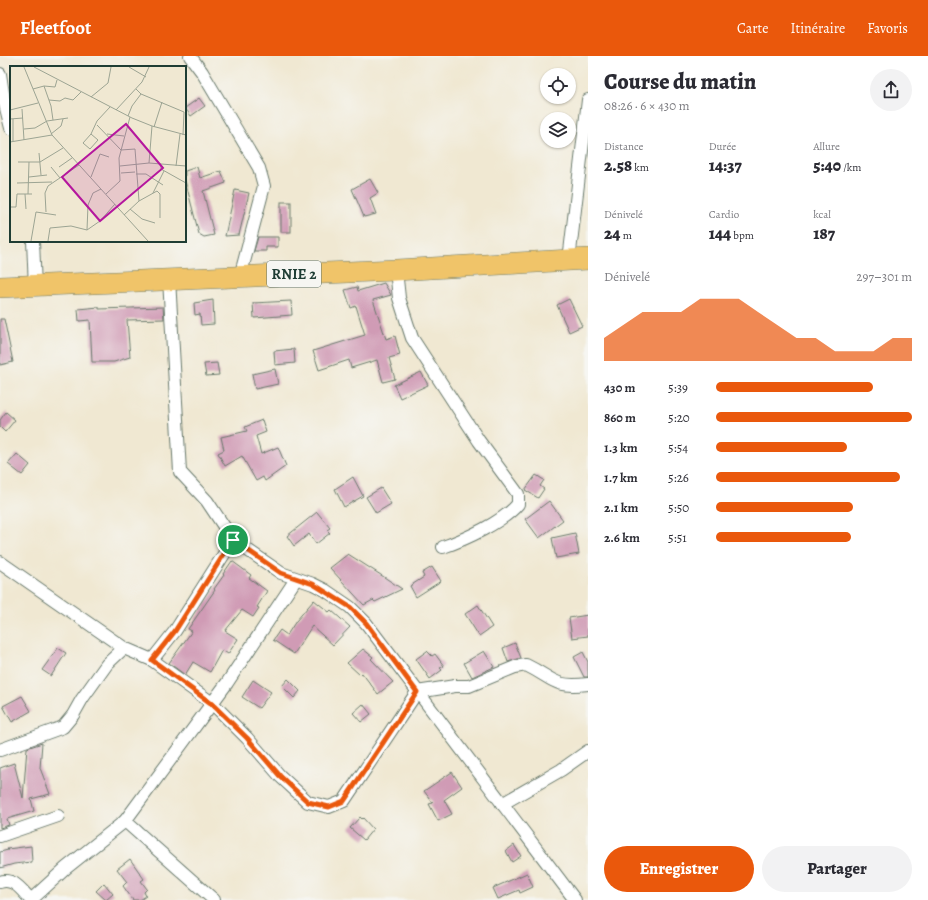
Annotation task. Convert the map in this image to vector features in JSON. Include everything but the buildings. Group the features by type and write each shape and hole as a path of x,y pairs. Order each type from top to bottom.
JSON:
{"highway":[{"name":"RNIE 2","path":"0,287 35,287 169,279 396,270 579,260"}],"street":[{"path":"190,56 202,72 259,168 264,186 240,277"},
{"path":"0,74 10,124"},
{"path":"579,260 588,100"},
{"path":"33,242 35,287"},
{"path":"396,270 398,298 412,338 480,441 518,494 518,504 511,513 465,540 443,547"},
{"path":"169,279 180,472 207,501 233,540 281,573 313,584 325,590 350,607 366,623 575,900"},
{"path":"152,660 175,631 233,540"},
{"path":"0,562 124,648 152,660 212,704 247,738 280,776 308,802 329,807 344,801 417,692 455,686 469,686 515,667 526,665 555,683 569,686 588,684"},
{"path":"0,882 6,880 13,882 31,900 66,868 126,821 212,704 296,579"},
{"path":"0,750 62,727 73,716 82,699 107,664 124,648"},
{"path":"502,804 561,770 588,751"},
{"path":"0,836 58,816"},
{"path":"126,821 214,900"}],"route":[{"path":"233,540 281,573 313,584 325,590 350,607 366,623 379,643 417,692 344,801 329,807 308,802 280,776 247,738 212,704 152,660 175,631 233,540"}]}
